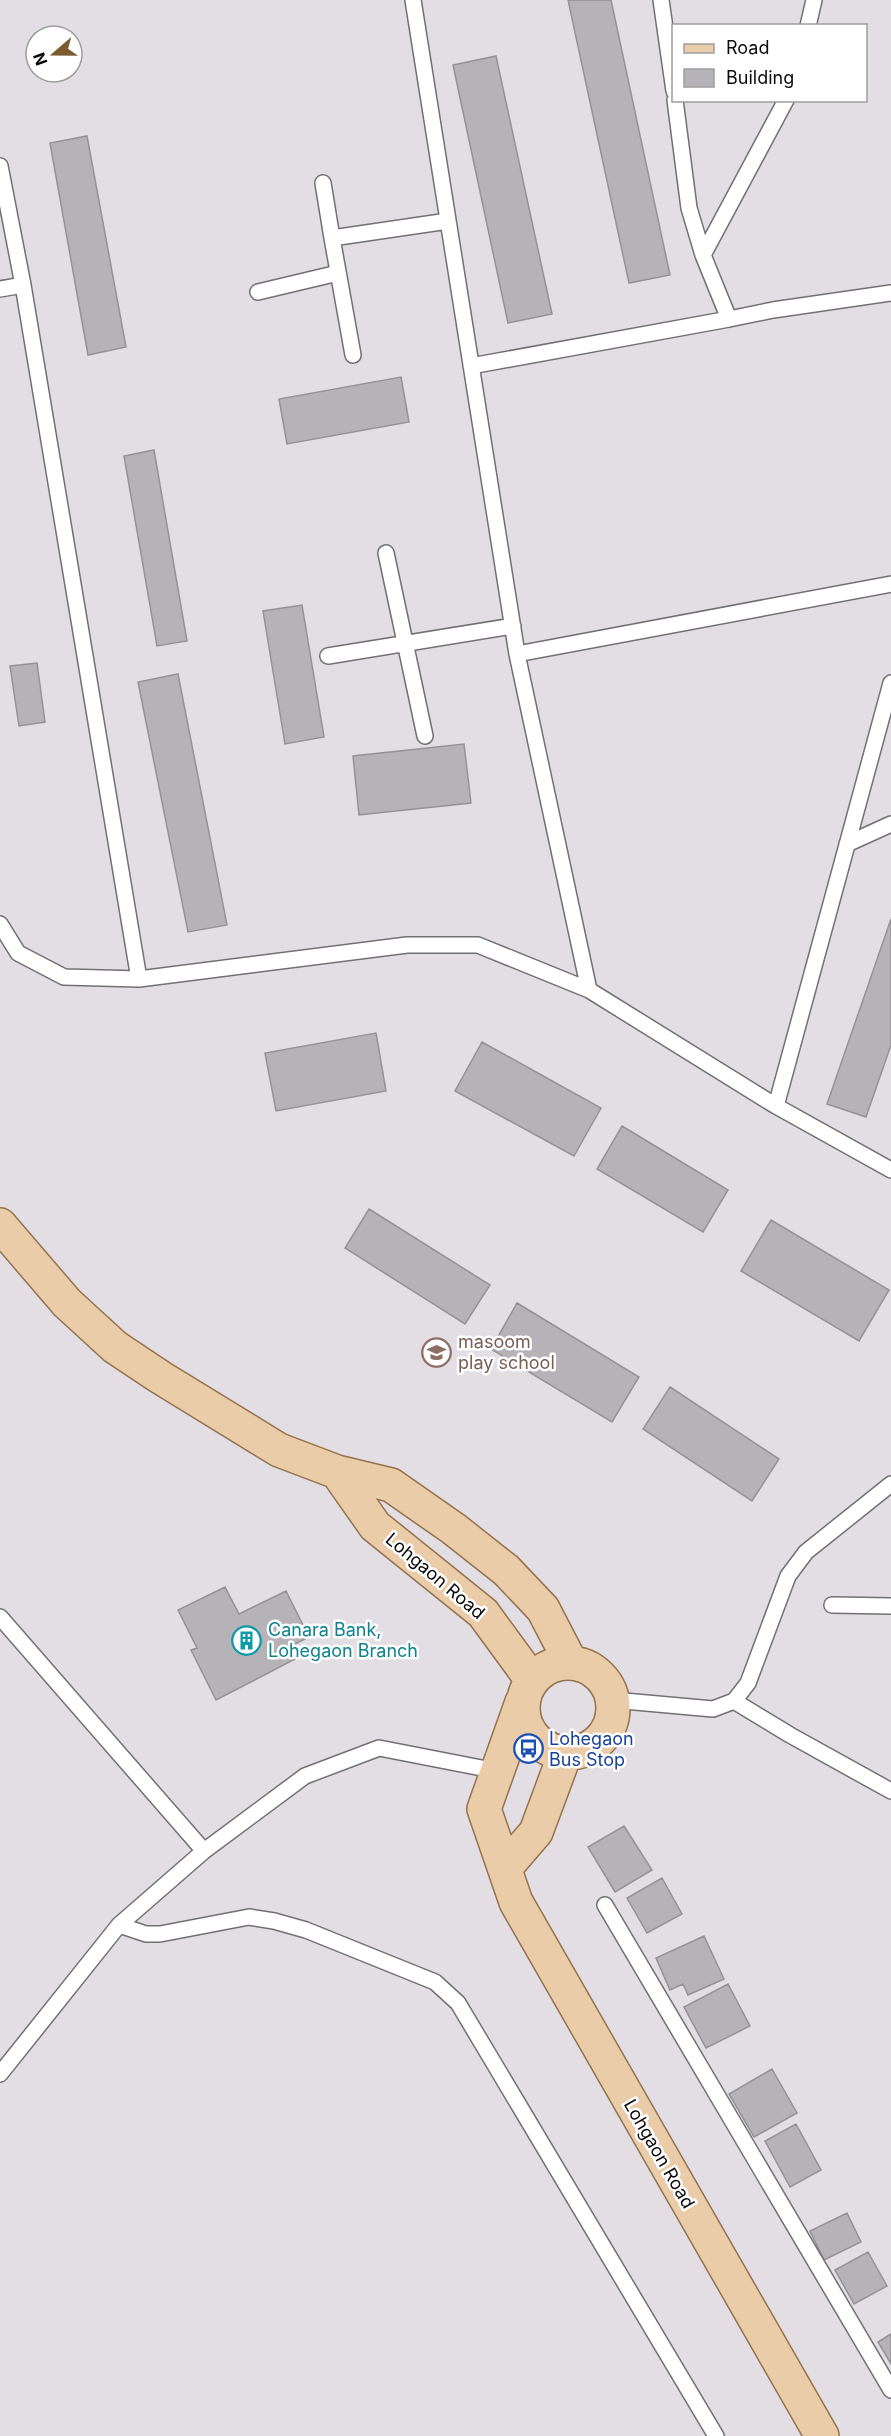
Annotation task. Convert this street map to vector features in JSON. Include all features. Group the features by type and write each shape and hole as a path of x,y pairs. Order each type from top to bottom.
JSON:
{"main road":[{"path":"0,1225 67,1303 116,1347 160,1377 279,1450 337,1472 391,1485 454,1529 506,1570 543,1609 571,1663"},
{"name":"Lohgaon Road","path":"337,1472 375,1526 483,1613 527,1691 484,1809 516,1902 822,2436"},
{"path":"571,1663 586,1666 608,1686 613,1700 613,1714 609,1727 602,1739 585,1750 565,1754 551,1751 537,1743 528,1731 523,1717 527,1691 542,1670 556,1664 571,1663"},
{"path":"505,1868 536,1832 565,1754"}],"lane":[{"path":"413,0 517,654 589,990"},
{"path":"661,0 672,77"},
{"path":"808,24 814,0"},
{"path":"675,102 689,208 703,255 729,319"},
{"path":"703,255 785,102"},
{"path":"0,166 23,285 139,980"},
{"path":"323,183 353,355"},
{"path":"332,238 448,221"},
{"path":"258,292 338,273"},
{"path":"0,289 23,285"},
{"path":"471,366 773,310 891,293"},
{"path":"386,554 407,642 425,736"},
{"path":"517,654 891,584"},
{"path":"328,656 513,626"},
{"path":"776,1107 891,683"},
{"path":"847,844 891,824"},
{"path":"0,924 18,953 64,977 139,980 407,945 478,945 589,990 776,1107 891,1170"},
{"path":"613,1700 713,1709 734,1701 748,1683 788,1576 807,1552 891,1484"},
{"path":"832,1605 891,1606"},
{"path":"0,1617 204,1851"},
{"path":"734,1701 790,1736 891,1791"},
{"path":"0,2074 119,1925 204,1851 305,1776 379,1748 497,1771"},
{"path":"605,1905 891,2390"},
{"path":"119,1925 146,1934 160,1934 249,1917 274,1921 306,1930 435,1982 458,2003 716,2436"}],"building":[{"path":"568,0 611,0 670,275 629,283"},
{"path":"496,56 552,314 508,323 453,65"},
{"path":"87,136 126,347 88,355 50,143"},
{"path":"401,377 409,422 287,444 279,399"},
{"path":"154,450 187,641 157,646 124,456"},
{"path":"302,605 324,737 285,744 263,611"},
{"path":"37,663 45,722 19,726 10,666"},
{"path":"178,674 227,925 188,932 138,682"},
{"path":"464,744 471,803 359,815 353,756"},
{"path":"891,919 891,1045 866,1117 827,1104"},
{"path":"376,1033 386,1091 276,1111 265,1053"},
{"path":"482,1042 601,1108 574,1156 455,1091"},
{"path":"622,1126 728,1190 703,1232 597,1169"},
{"path":"369,1209 490,1285 465,1324 345,1248"},
{"path":"771,1220 889,1290 859,1341 741,1271"},
{"path":"517,1303 639,1377 612,1422 491,1349"},
{"path":"670,1387 779,1459 752,1501 643,1429"},
{"name":"Canara Bank, Lohegaon Branch","path":"225,1587 239,1614 286,1591 309,1637 295,1644 301,1656 216,1700 191,1650 197,1648 178,1610"},
{"path":"624,1826 652,1870 615,1892 588,1847"},
{"path":"662,1878 682,1914 647,1933 627,1898"},
{"path":"704,1936 724,1979 688,1995 683,1984 670,1990 656,1958"},
{"path":"728,1984 750,2026 706,2048 684,2007"},
{"path":"772,2069 797,2113 754,2137 729,2094"},
{"path":"796,2124 821,2170 790,2187 765,2141"},
{"path":"847,2213 861,2242 824,2260 810,2231"},
{"path":"868,2252 887,2286 854,2304 835,2270"},
{"path":"891,2334 891,2364 878,2342"}],"place":[{"name":"masoom play school","path":"437,1352"},
{"name":"Canara Bank, Lohegaon Branch","path":"247,1640"},
{"name":"Lohegaon Bus Stop","path":"528,1749"}]}
